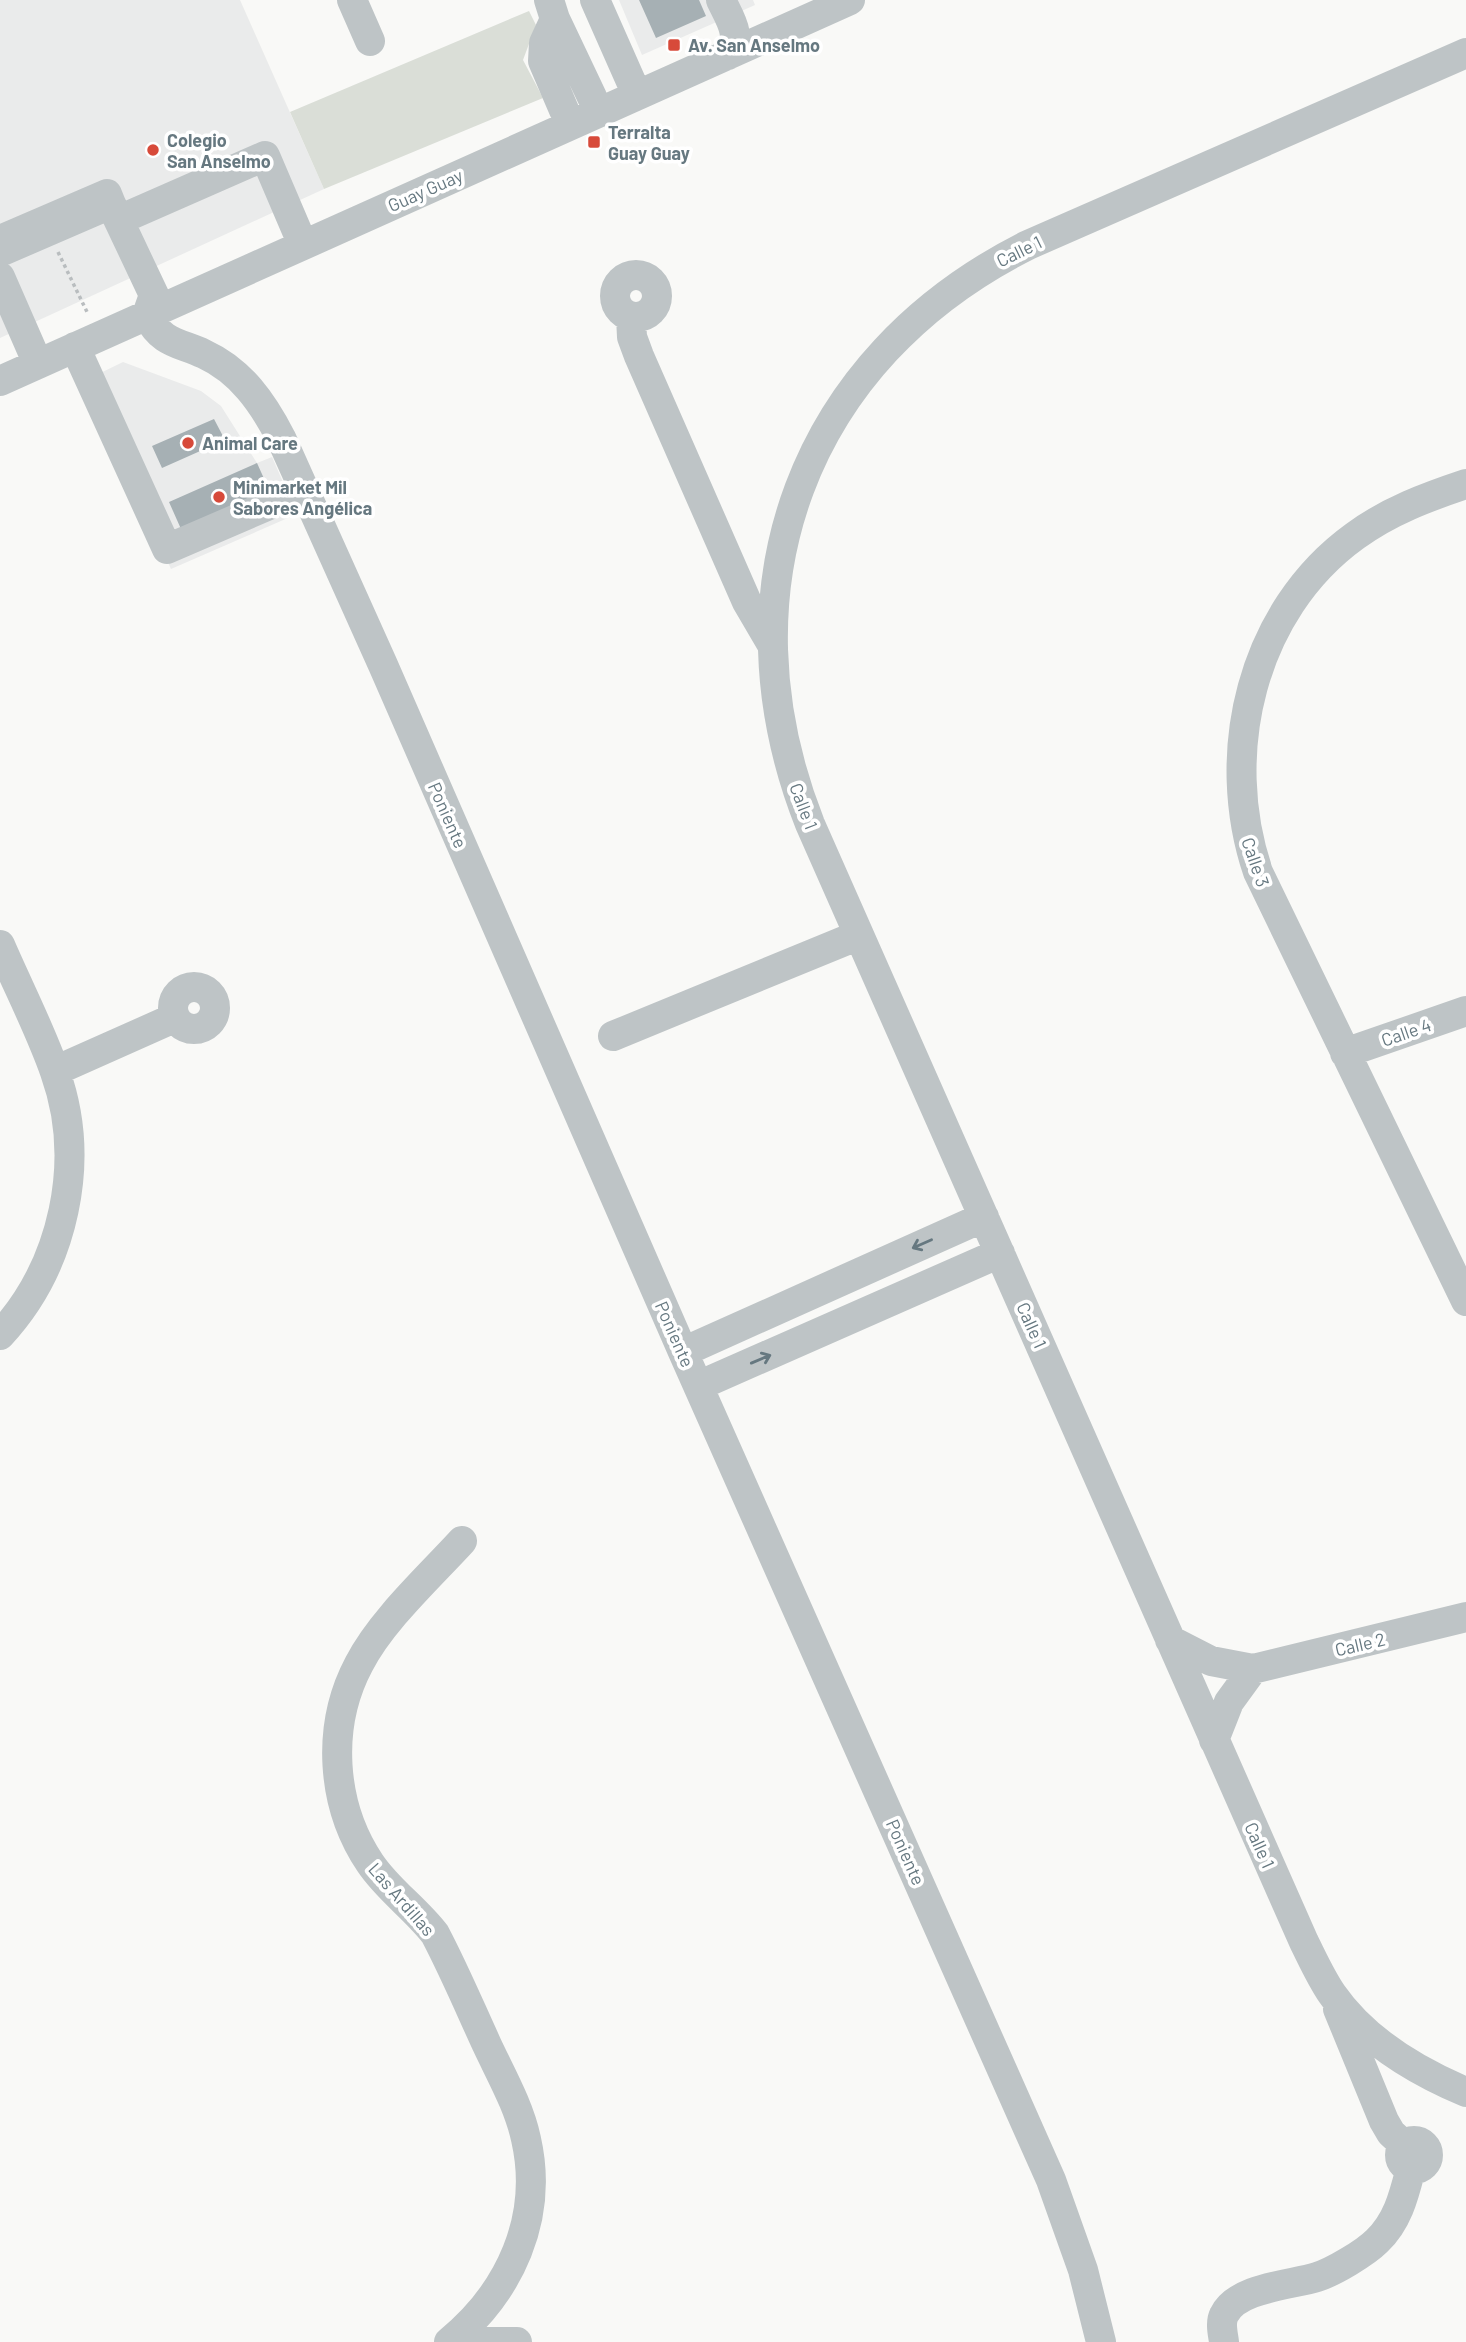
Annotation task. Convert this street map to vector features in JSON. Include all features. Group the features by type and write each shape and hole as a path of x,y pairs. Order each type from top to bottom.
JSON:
{"street":[{"path":"352,0 370,41"},
{"path":"595,0 634,88"},
{"path":"721,0 732,43"},
{"name":"Guay Guay","path":"300,237 732,43 806,0"},
{"name":"Guay Guay","path":"732,43 767,37 850,0"},
{"path":"552,9 592,97"},
{"path":"552,9 543,61 564,110"},
{"name":"Calle 1","path":"1224,2342 1224,2314 1237,2303 1270,2287 1317,2277 1377,2241 1396,2217 1408,2157 1384,2121 1333,1995 1294,1922 810,824 792,773 780,725 771,643 774,594 783,542 793,509 811,464 836,415 867,371 892,342 938,300 996,261 1028,245 1466,52"},
{"name":"Guay Guay","path":"0,381 35,357 158,304 592,97 634,88"},
{"path":"0,253 48,232 115,212 265,156 300,237"},
{"path":"0,240 107,194 115,212"},
{"name":"Poniente","path":"115,212 158,304 204,354 233,373 264,407 304,490 1051,2179 1080,2259 1101,2342"},
{"path":"0,277 35,357"},
{"name":"Guay Guay","path":"0,364 75,347 158,304"},
{"name":"Calle 1","path":"631,317 632,337 639,356 747,602 771,643"},
{"path":"75,347 167,549 304,490"},
{"name":"Calle 3","path":"1466,484 1426,498 1385,517 1353,537 1322,566 1279,623 1262,660 1249,700 1242,743 1240,787 1245,830 1267,893 1466,1301"},
{"path":"613,1036 859,935"},
{"path":"0,945 55,1071 69,1139 62,1219 46,1266 35,1288 0,1335"},
{"name":"Calle 4","path":"1346,1053 1466,1011"},
{"path":"55,1071 174,1017"},
{"path":"683,1352 984,1217"},
{"path":"698,1385 1000,1253"},
{"name":"Las Ardillas","path":"449,2342 468,2326 496,2293 521,2242 528,2215 531,2184 527,2139 515,2106 435,1934 386,1883 360,1847 340,1789 337,1755 345,1701 358,1665 392,1618 462,1541"},
{"name":"Calle 2","path":"1170,1640 1211,1661 1254,1669 1466,1618"},
{"path":"1214,1740 1229,1702 1254,1669"},
{"name":"Calle 1","path":"1333,1995 1353,2020 1398,2057 1466,2092"},
{"path":"469,2342 517,2342"}],"path":[{"path":"48,232 88,313"}],"shaded area":[{"name":"Colegio San Anselmo","path":"0,0 240,0 324,189 0,338"},
{"path":"619,0 753,0 755,5 642,55"},
{"path":"529,11 536,25 523,60 543,98 324,189 290,112"},
{"path":"123,362 201,391 221,406 257,463 272,457 297,514 171,569 84,381"}],"building":[{"path":"639,0 699,0 706,16 656,38"},
{"name":"Animal Care","path":"214,419 225,440 162,468 152,446"},
{"name":"Minimarket Mil Sabores Angélica","path":"257,463 270,492 181,529 169,502"}],"place":[{"name":"Av. San Anselmo","path":"674,45"},
{"name":"Terralta Guay Guay","path":"594,142"},
{"name":"Colegio San Anselmo","path":"153,150"},
{"name":"Animal Care","path":"188,443"},
{"name":"Minimarket Mil Sabores Angélica","path":"219,497"}]}
